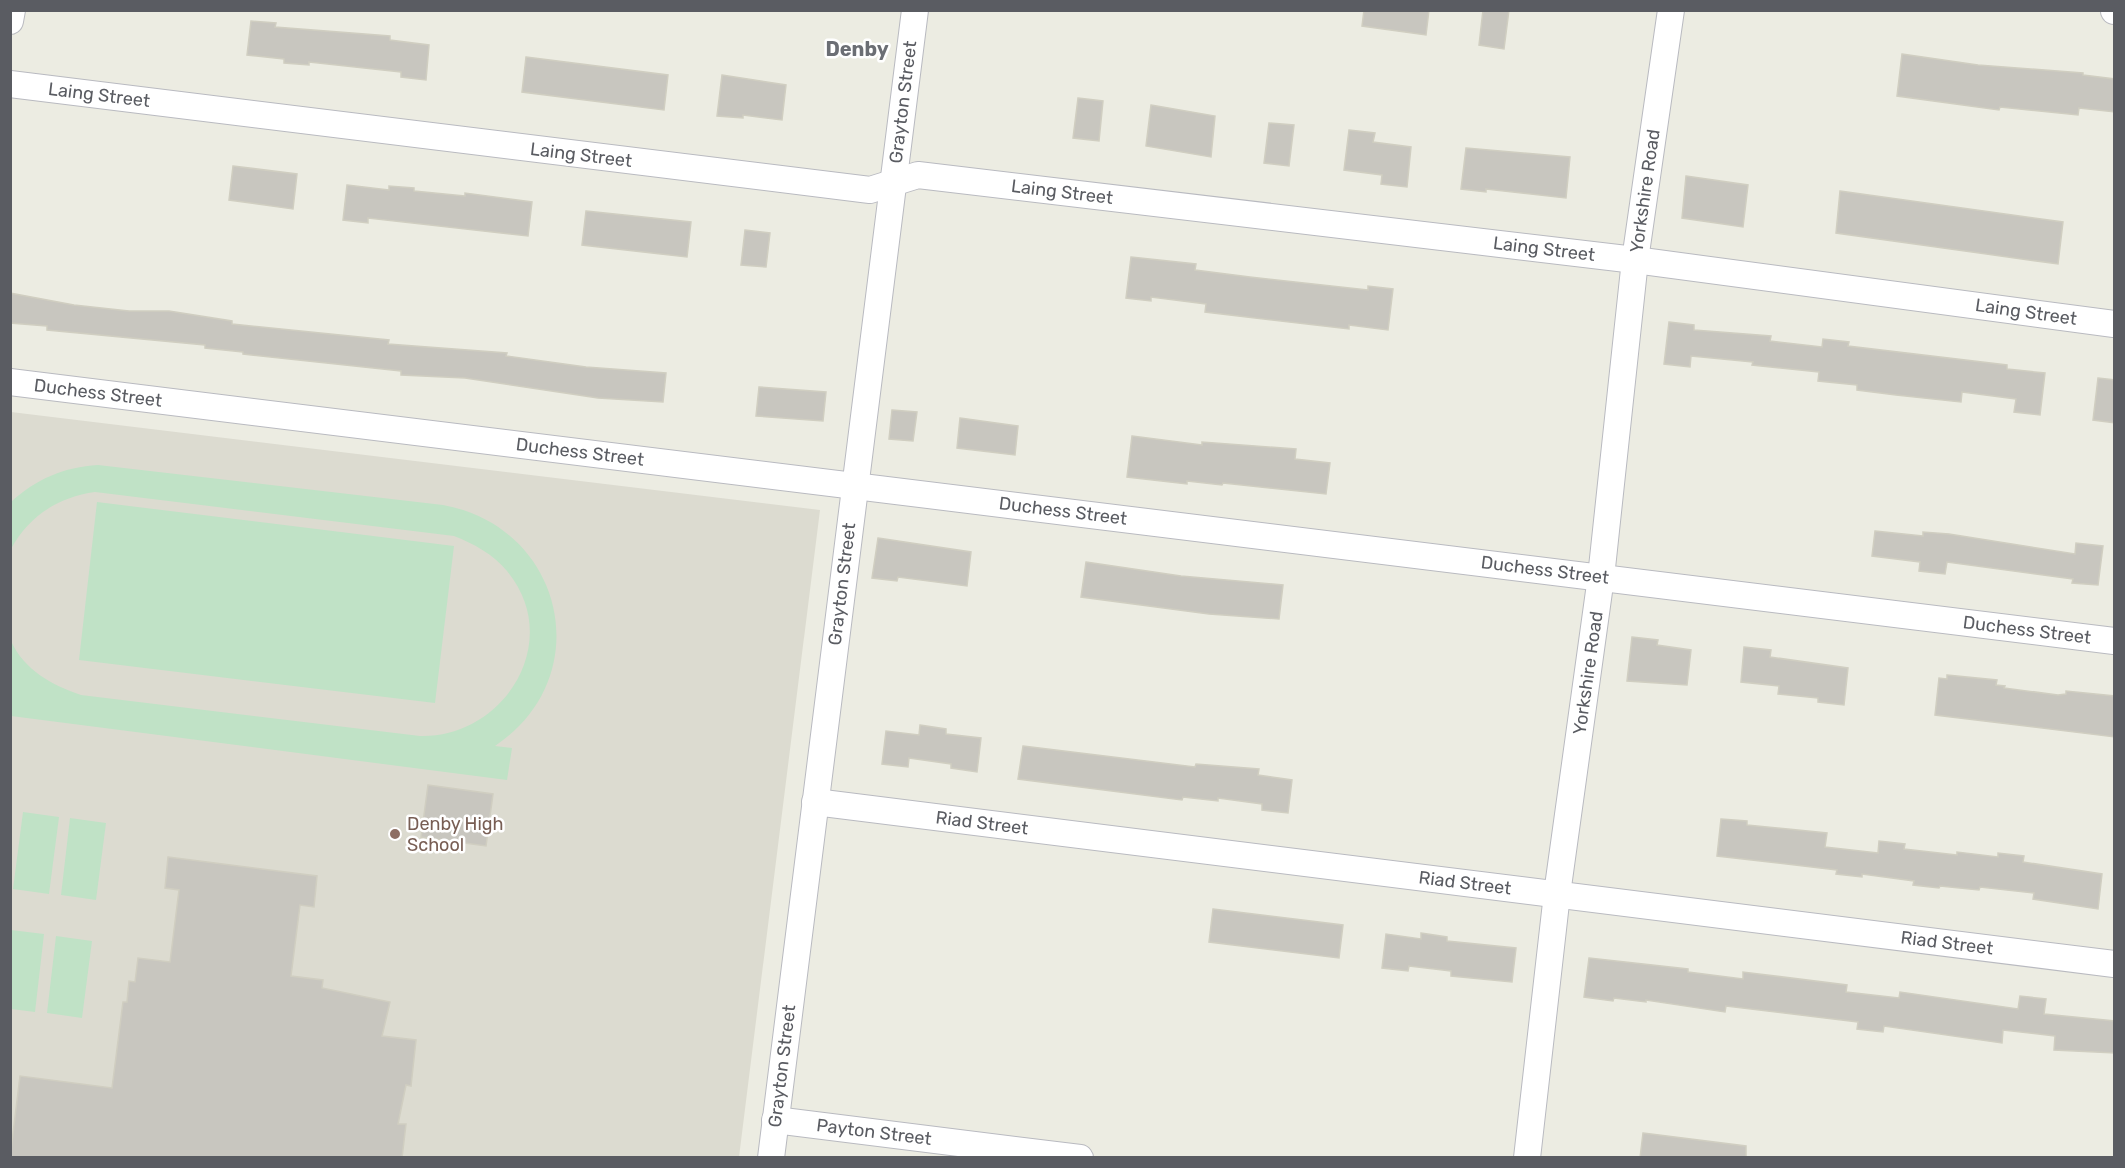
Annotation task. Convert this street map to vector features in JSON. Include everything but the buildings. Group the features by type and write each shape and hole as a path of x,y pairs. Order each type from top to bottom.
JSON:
{"street":[{"path":"10,21 12,10"},
{"name":"Grayton Street","path":"771,1158 915,10"},
{"name":"Yorkshire Road","path":"1527,1158 1557,894 1601,577 1635,260 1671,10"},
{"name":"Laing Street","path":"10,84 870,190 918,175 1635,260 2115,324"},
{"name":"Duchess Street","path":"10,382 2115,641"},
{"name":"Riad Street","path":"815,802 2115,964"},
{"name":"Payton Street","path":"775,1120 1080,1158"}],"shaded area":[{"name":"Denby High School","path":"11,412 820,510 739,1157 11,1158"}],"green space":[{"path":"98,465 443,505 484,519 517,542 540,572 553,608 556,645 548,682 528,716 495,746 512,748 507,780 11,716 11,641 23,660 40,675 81,695 420,736 450,732 477,721 500,703 517,680 527,654 530,627 523,598 507,571 483,550 454,536 95,492 69,499 46,510 26,527 11,549 11,502 30,487 51,476 74,468"},
{"path":"97,502 454,546 435,703 79,660"},
{"path":"23,812 59,817 49,894 13,889"},
{"path":"70,818 106,823 96,900 61,895"},
{"path":"11,930 44,934 35,1012 11,1009"},
{"path":"56,936 92,941 82,1018 47,1013"}],"place":[{"name":"Denby High School","path":"395,834"}],"district":[{"name":"Denby","path":"857,49"}]}
